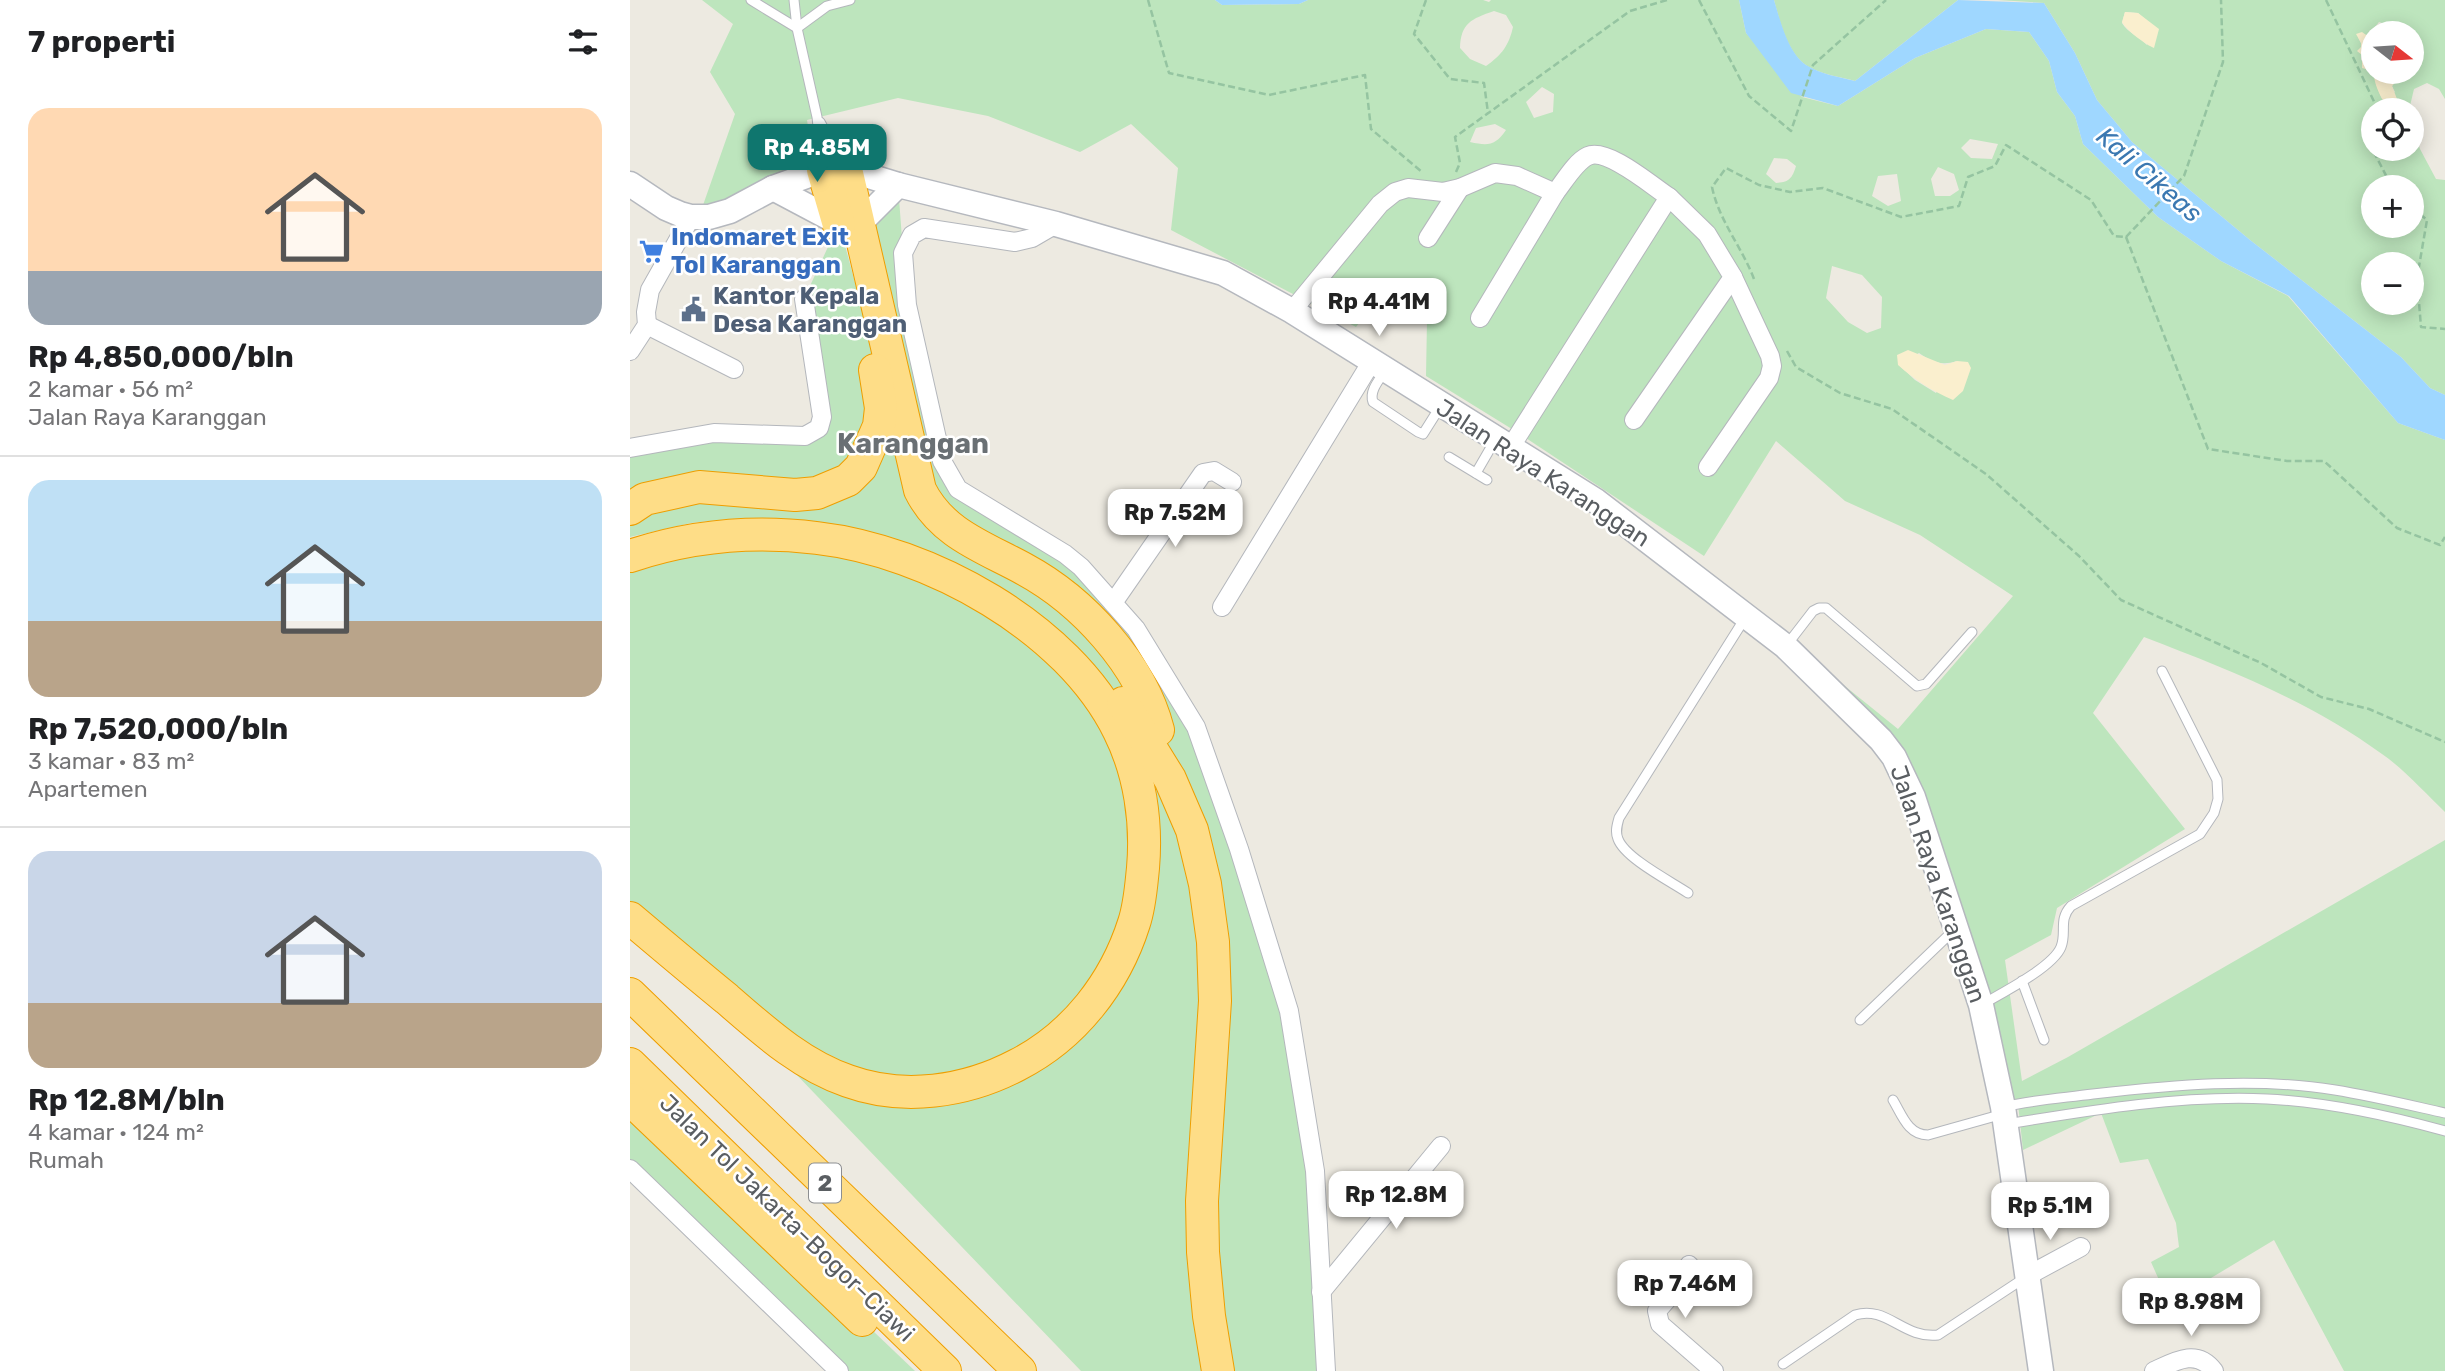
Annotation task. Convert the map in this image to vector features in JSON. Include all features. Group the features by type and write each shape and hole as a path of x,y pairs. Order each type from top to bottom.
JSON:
{"highway":[{"path":"630,509 645,499 699,487 795,495 817,493 848,480 861,467 879,426 881,408 848,224 835,170"},
{"path":"848,224 906,419 920,490 926,502 944,524 1027,570 1060,592 1103,632 1141,688 1156,725 1170,779"},
{"path":"630,537 730,519 794,520 846,527 897,541 942,557 996,585 1031,610 1068,640 1097,669 1127,708 1170,779 1192,830 1205,884 1213,942 1214,1000 1202,1200 1202,1252 1218,1371"},
{"path":"630,556 707,538 762,534 818,538 862,546 906,560 958,582 1014,616 1046,640 1079,672 1123,740 1141,797 1145,842 1139,907 1126,950 1101,993 1069,1030 1035,1056 995,1077 956,1087 922,1092 882,1090 847,1081 807,1062 769,1035 630,918"},
{"name":"2","path":"630,995 1020,1371"},
{"name":"Jalan Tol Jakarta–Bogor–Ciawi","path":"630,1064 945,1371"},
{"path":"634,1104 915,1371"}],"street":[{"path":"1480,318 1555,193 1585,157 1596,153 1608,156 1669,197 1707,234 1733,276 1770,356 1772,366 1769,378 1708,467"},
{"path":"630,184 666,208 691,217 709,217 730,211 773,188 835,170"},
{"name":"Jalan Raya Karanggan","path":"835,170 1056,224 1223,273 1292,310 1596,502 1785,646 1881,740 1894,757 1913,797 1981,1005 2004,1115 2041,1371"},
{"path":"1292,310 1380,204 1395,192 1408,188 1443,191 1458,181 1495,173 1517,176 1555,193"},
{"path":"1428,238 1458,181"},
{"path":"773,188 848,224 898,186"},
{"path":"1503,444 1669,197"},
{"path":"630,351 648,325 646,312 650,290 691,217"},
{"path":"1056,224 1032,238 1015,242 924,228 912,235 903,253 907,305 942,461 958,489 1065,554 1081,568 1136,629 1196,727 1239,849 1289,1011 1315,1171 1326,1371"},
{"path":"1634,420 1733,276"},
{"path":"630,449 714,433 804,436 819,428 822,417 804,299"},
{"path":"648,325 734,369"},
{"path":"1222,607 1379,365"},
{"path":"1113,603 1203,473 1214,471 1232,482"},
{"path":"1321,1292 1441,1146"},
{"path":"630,1169 839,1371"},
{"path":"2028,1275 2081,1247"},
{"path":"1689,1265 1672,1294 1659,1307 1657,1317 1660,1324 1714,1371"},
{"path":"2154,1371 2192,1357 2204,1361 2214,1371"}],"lane":[{"path":"751,0 797,28"},
{"path":"794,0 797,28 817,117 835,170"},
{"path":"797,28 827,6 850,0"},
{"path":"817,117 835,170"},
{"path":"1379,365 1371,397 1373,402 1418,432 1423,434 1441,405"},
{"path":"1476,473 1503,444"},
{"path":"1449,457 1487,480"},
{"path":"1785,646 1813,611 1826,608 1917,686 1926,684 1972,632"},
{"path":"1688,893 1625,850 1618,839 1616,828 1619,818 1748,617"},
{"path":"1981,1005 2022,981 2057,955 2063,941 2063,916 2071,906 2200,834 2214,813 2218,799 2217,780 2162,671"},
{"path":"1860,1020 1957,928"},
{"path":"2022,981 2044,1040"},
{"path":"2004,1115 2018,1103 2182,1086 2266,1083 2333,1089 2445,1114"},
{"path":"2096,1094 2096,1110"},
{"path":"1893,1100 1911,1130 1920,1135 2004,1115 2096,1110 2182,1101 2266,1099 2329,1105 2445,1131"},
{"path":"1783,1364 1855,1315 1867,1311 1879,1314 1913,1333 1938,1335 2028,1275"}],"path":[{"path":"1148,0 1169,73 1269,95 1365,75 1371,129 1427,176"},
{"path":"1426,0 1415,34 1450,79 1484,83 1488,114"},
{"path":"1458,181 1460,163 1455,137 1630,11 1667,0"},
{"path":"1699,0 1749,96 1791,131 1813,65 1886,0"},
{"path":"2126,237 2184,176 2224,62 2221,0"},
{"path":"2326,0 2373,98"},
{"path":"1755,281 1747,260 1716,206 1712,187 1726,168 1759,185 1790,192 1823,188 1901,217 1959,206 1968,177 1995,166 2006,145 2091,200 2114,236 2126,237"},
{"path":"2424,217 2427,220 2424,237"},
{"path":"2126,237 2208,449 2287,461 2325,461 2397,528 2440,545 2445,537"},
{"path":"2424,238 2417,278 2421,327 2445,329"},
{"path":"1784,345 1796,366 1840,393 1892,409 1986,474 2078,556 2121,600 2261,663 2321,696 2369,709 2445,742"}],"green space":[{"path":"702,0 1215,0 1222,5 1299,4 1308,0 1739,0 1746,33 1802,97 1838,106 1915,58 1986,29 2029,32 2049,61 2057,92 2075,116 2083,144 2158,217 2221,261 2288,296 2398,423 2445,440 2445,812 2390,760 2326,718 2237,674 2144,637 2093,713 2185,829 2057,908 2051,935 2005,960 2022,1081 2445,840 2445,1371 2344,1371 2274,1240 2211,1278 2171,1307 2151,1262 2179,1247 2176,1223 2148,1159 2120,1163 2101,1113 2023,1150 2018,1104 2003,1107 1913,797 1804,653 1898,729 2013,596 1920,535 1845,501 1776,441 1704,556 1520,434 1426,376 1427,320 1381,294 1356,327 1171,230 1178,168 1131,124 1080,152 988,116 898,98 807,120 811,147 806,160 796,171 782,181 749,195 702,208 735,114 710,72 733,24","holes":["1494,11 1506,15 1513,27 1504,49 1486,66 1470,59 1460,48 1465,27","1542,87 1554,94 1553,112 1534,118 1526,102","1495,124 1506,130 1491,144 1470,142 1476,128","1970,139 1998,144 1992,159 1971,158 1961,148","1774,158 1787,159 1796,166 1793,174 1787,181 1776,183 1766,174","1938,167 1954,174 1959,190 1950,196 1935,196 1931,179","1897,174 1901,201 1888,206 1872,196 1878,176","1832,266 1862,275 1882,297 1881,328 1867,333 1848,322 1826,298","1919,353 1937,362 1957,361 1936,393 1915,380 1899,365"]},
{"path":"1774,0 1958,0 1855,81 1811,68 1796,56 1786,38"},
{"path":"1998,0 2445,0 2445,99 2439,89 2427,83 2414,89 2412,98 2384,98 2395,92 2394,84 2424,84 2424,21 2361,21 2361,37 2358,37 2361,43 2361,84 2376,84 2382,98 2361,98 2361,161 2424,161 2424,156 2436,179 2445,180 2445,395 2430,388 2401,357 2250,240 2132,142 2097,100 2075,53 2044,3","holes":["2125,12 2138,13 2151,24 2147,45 2122,23"]},
{"path":"898,185 907,305 959,489 1081,567 1196,727 1289,1011 1329,1371 1081,1371 769,1046 630,918 630,556 707,538 906,560 1127,707 1097,669 1067,640 996,585 942,557 897,541 767,519 691,523 630,537 630,448 819,428 804,299 839,223 871,342 881,407 858,225"},
{"path":"630,1099 915,1371 839,1371 630,1169"}],"sand":[{"path":"2125,12 2138,13 2159,29 2154,48 2136,37 2124,25 2122,22"},
{"path":"2375,84 2394,84 2397,98 2382,98"},
{"path":"1908,350 1945,365 1957,361 1968,362 1971,368 1963,391 1953,400 1911,376 1898,365 1897,355"}],"water":[{"path":"1215,0 1308,0 1299,4 1222,5"},
{"name":"Kali Cikeas","path":"1739,0 1774,0 1786,36 1800,60 1817,71 1855,81 1958,0 2044,3 2075,53 2097,100 2132,142 2250,240 2401,357 2430,388 2445,395 2445,440 2398,423 2289,296 2221,261 2158,217 2083,144 2075,116 2057,92 2049,61 2029,32 1986,29 1915,58 1838,106 1791,93 1746,33"}],"place":[{"name":"Indomaret Exit Tol Karanggan","path":"651,251"},
{"name":"Kantor Kepala Desa Karanggan","path":"693,310"}],"district":[{"name":"Karanggan","path":"913,443"}]}
